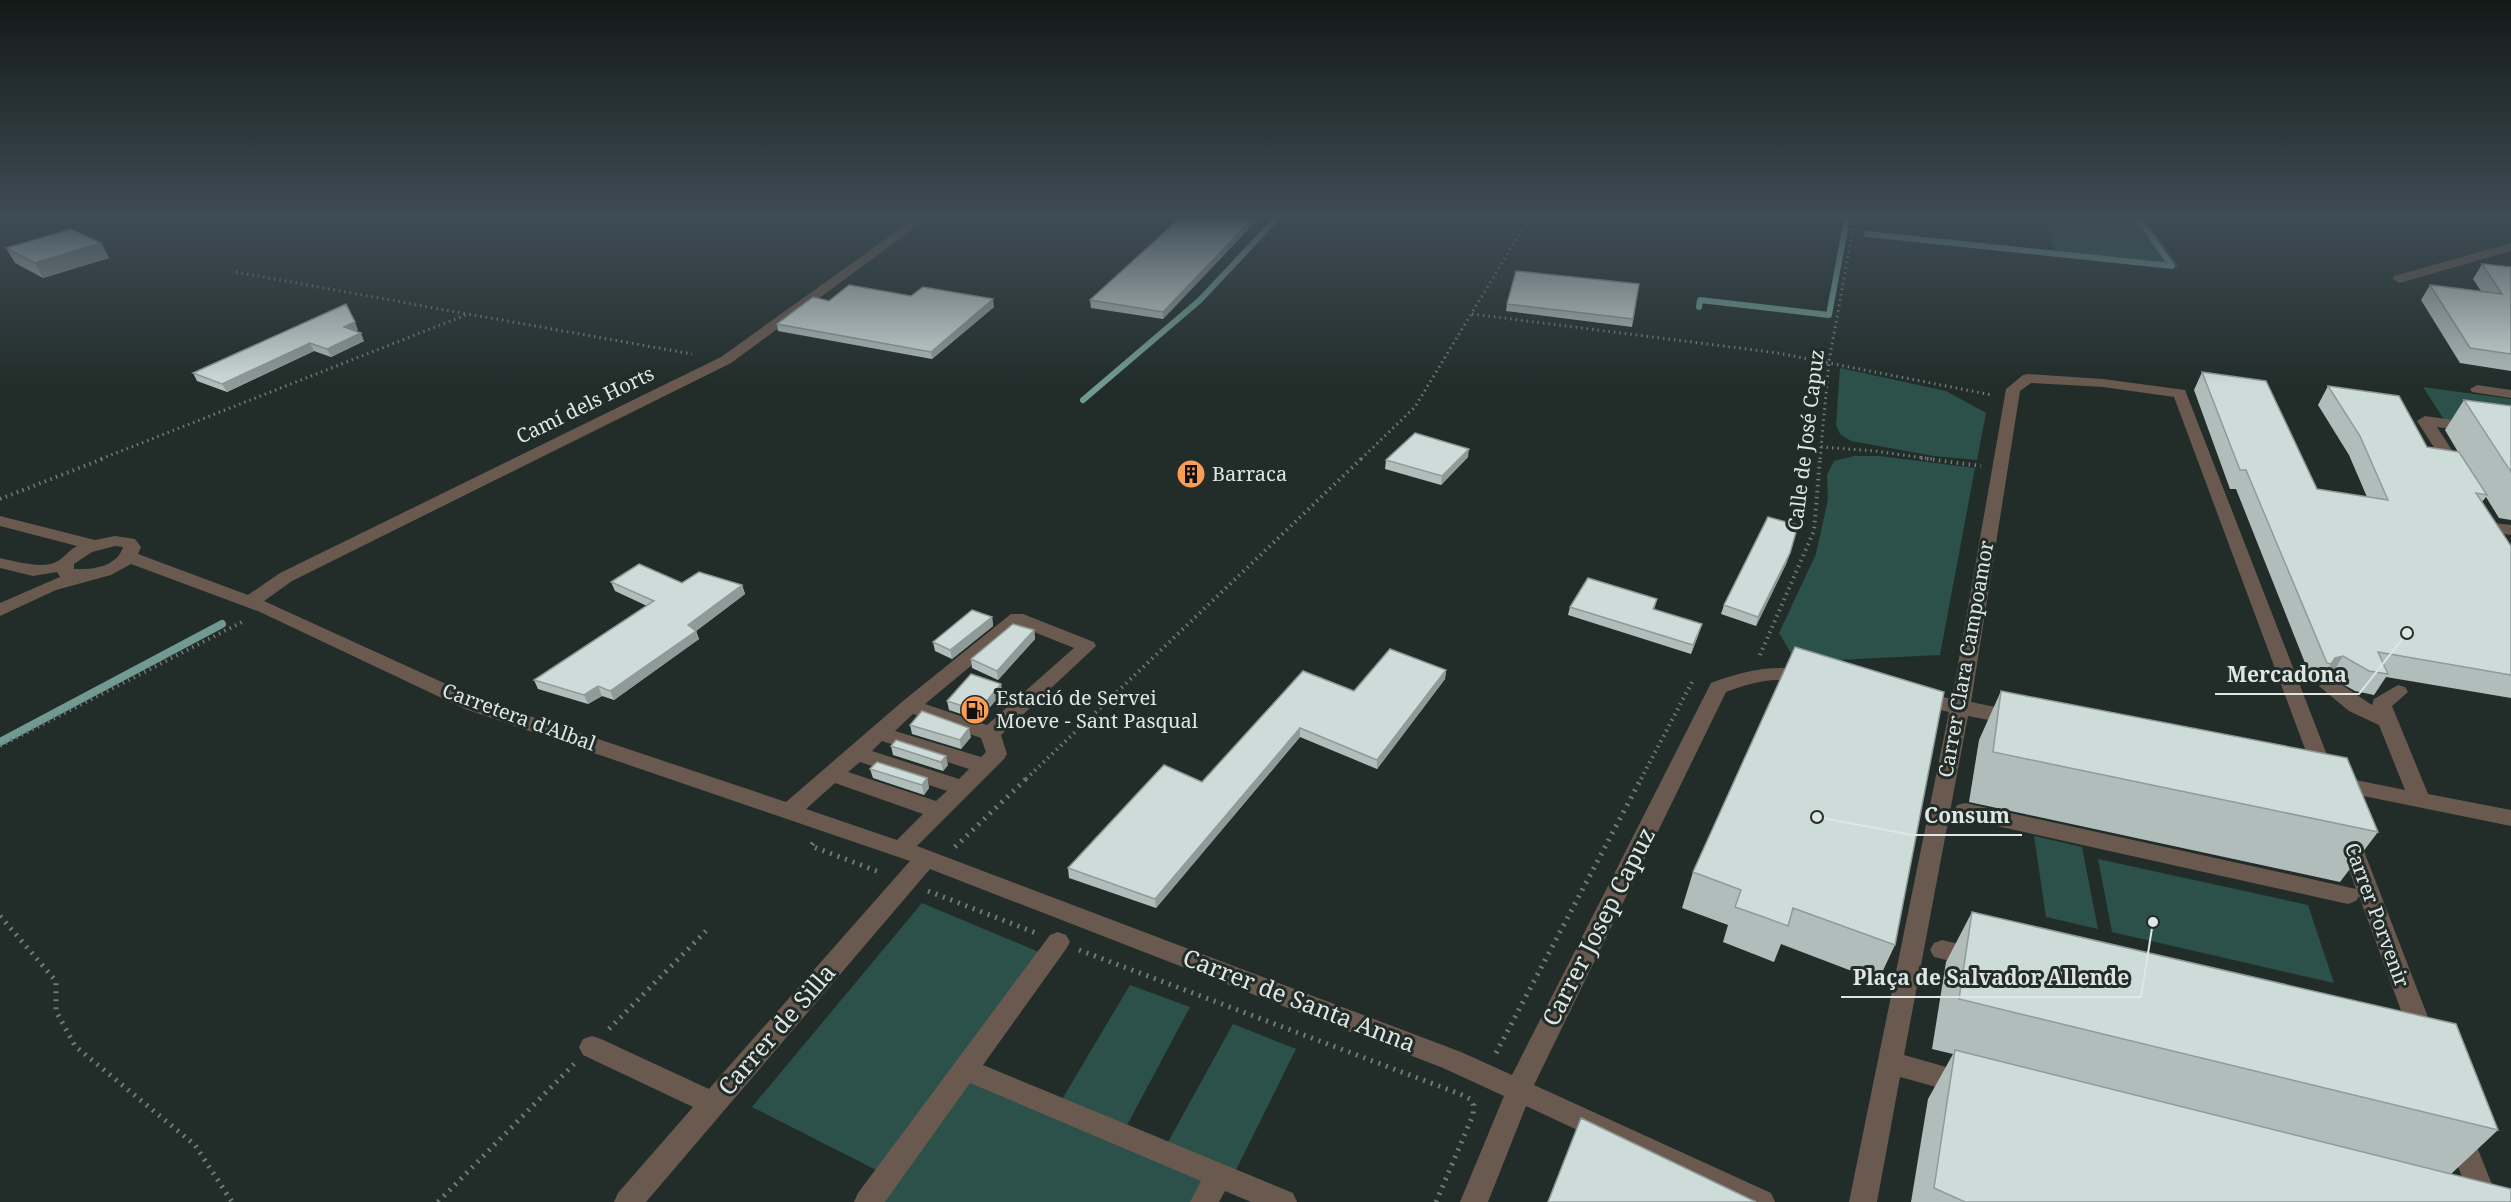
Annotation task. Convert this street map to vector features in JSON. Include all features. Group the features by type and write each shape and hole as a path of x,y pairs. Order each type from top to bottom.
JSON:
{"street":[{"name":"Camí dels Horts","path":"258,605 286,577 726,360 845,274"},
{"path":"2399,279 2416,274"},
{"name":"Carrer Porvenir","path":"2011,398 2013,389 2028,378 2103,383 2180,393 2318,780 2339,812 2430,1055"},
{"path":"2477,389 2511,394"},
{"name":"Carrer Clara Campoamor","path":"1863,1202 1959,707 2011,398"},
{"path":"2463,479 2425,421 2511,433"},
{"path":"0,520 95,545"},
{"path":"0,531 67,549 66,564 72,576 81,576"},
{"path":"0,610 50,586 113,568 129,557 132,551 129,543 115,541 95,545 66,564 50,586"},
{"name":"Carretera d'Albal","path":"129,557 258,605 472,704 828,824"},
{"path":"0,562 33,571 66,564"},
{"name":"Carretera d'Albal","path":"113,568 151,564"},
{"path":"790,811 910,706 1017,618 1087,646 990,733"},
{"path":"1718,688 1751,675 1784,672 1828,681"},
{"path":"2329,686 2356,706 2387,720"},
{"name":"Carrer Josep Capuz","path":"1474,1202 1528,1068 1718,688"},
{"path":"2398,692 2381,704 2420,800"},
{"path":"1906,696 2037,723"},
{"path":"910,706 990,733"},
{"path":"879,733 984,766"},
{"path":"902,849 997,754 990,733"},
{"path":"856,753 963,788"},
{"path":"832,774 940,811"},
{"path":"2318,780 2511,818"},
{"path":"1965,811 2348,895"},
{"name":"Carrer de Santa Anna","path":"828,824 933,860 1452,1060 1761,1202"},
{"name":"Carrer de Silla","path":"628,1202 933,860"},
{"path":"868,1202 1058,942"},
{"path":"1942,950 1993,962"},
{"path":"592,1047 713,1104"},
{"path":"1890,1063 1987,1088"},
{"path":"964,1069 1282,1202"},
{"path":"2450,1110 2485,1202"},
{"path":"1204,1202 1219,1176"}],"path":[{"path":"248,274 726,360"},
{"path":"933,860 960,840 1415,407 1496,274"},
{"path":"1833,340 1845,274"},
{"path":"0,499 468,314"},
{"path":"1472,314 1829,361 1942,387 2011,398"},
{"name":"Calle de José Capuz","path":"1751,675 1814,531 1829,361 1833,340"},
{"path":"1821,447 1875,451 1999,470"},
{"path":"0,746 258,605"},
{"path":"1494,1056 1692,682 1718,688"},
{"path":"919,887 1470,1099 1473,1115 1436,1202"},
{"path":"0,916 56,981 56,1011 75,1046 195,1145 232,1202"},
{"path":"438,1202 705,932"},
{"path":"1473,1106 1476,1099"}],"green space":[{"path":"1840,368 1946,391 1986,413 1977,460 1934,456 1851,441 1840,434 1836,425"},
{"path":"2423,387 2511,399 2511,430 2445,421"},
{"path":"1854,456 1879,456 1975,468 1940,655 1796,662 1779,633 1816,554 1828,499 1827,475 1834,461"},
{"path":"2034,836 2082,847 2098,929 2046,917"},
{"path":"2098,859 2308,905 2334,983 2112,932"},
{"path":"922,903 1039,952 880,1172 752,1107"},
{"path":"1130,985 1190,1007 1126,1127 1061,1101"},
{"path":"1233,1024 1296,1049 1235,1172 1168,1142"},
{"path":"968,1080 1205,1181 1194,1202 880,1202"}],"building":[{"path":"1118,274 1199,274 1163,312 1090,300"},
{"path":"1515,274 1545,274 1639,284 1633,319 1507,304"},
{"path":"2489,274 2511,274 2511,354 2470,348 2430,285 2502,294"},
{"path":"849,285 911,296 923,287 993,299 931,352 777,324 813,297 829,301"},
{"path":"346,304 355,322 344,327 361,333 327,349 310,343 222,384 193,373"},
{"path":"2202,372 2266,381 2317,489 2388,500 2360,436 2328,386 2399,396 2427,447 2459,452 2487,495 2476,493 2511,546 2511,675 2378,652 2388,674 2369,671 2343,656 2335,658 2331,664 2327,663 2246,470 2240,470"},
{"path":"2464,400 2511,406 2511,472"},
{"path":"1415,433 1469,449 1442,476 1386,460"},
{"path":"1768,517 1798,525 1790,553 1758,617 1724,605"},
{"path":"639,564 682,583 699,572 742,585 688,625 696,631 610,691 598,686 584,695 534,680 654,601 611,582"},
{"path":"1588,578 1657,599 1653,609 1702,624 1693,645 1570,607"},
{"path":"972,610 992,617 950,650 933,642"},
{"path":"1013,624 1034,630 997,671 971,659"},
{"path":"1795,647 1944,692 1895,945 1793,908 1788,926 1735,907 1741,890 1693,872"},
{"path":"1390,649 1446,670 1377,760 1300,728 1155,899 1068,868 1164,765 1202,782 1303,671 1354,691"},
{"path":"971,674 1001,684 978,711 947,701"},
{"path":"2001,691 2347,758 2378,832 1993,752"},
{"path":"922,711 969,728 960,740 910,725"},
{"path":"896,740 946,756 941,762 891,746"},
{"path":"877,762 927,778 922,785 870,769"},
{"path":"1972,912 2456,1024 2498,1130 1959,999"},
{"path":"1955,1050 2511,1189 2511,1202 1965,1202 1934,1188"},
{"path":"1581,1118 1756,1202 1548,1202"}],"waterway":[{"path":"1083,400 1200,300 1224,274"},
{"path":"1699,307 1700,300 1829,315 1837,274"},
{"path":"0,742 222,624"}],"place":[{"name":"Barraca","path":"1191,474"},
{"name":"Mercadona","path":"2407,633"},
{"name":"Estació de Servei Moeve - Sant Pasqual","path":"975,710"},
{"name":"Consum","path":"1817,817"},
{"name":"Plaça de Salvador Allende","path":"2153,922"}]}
